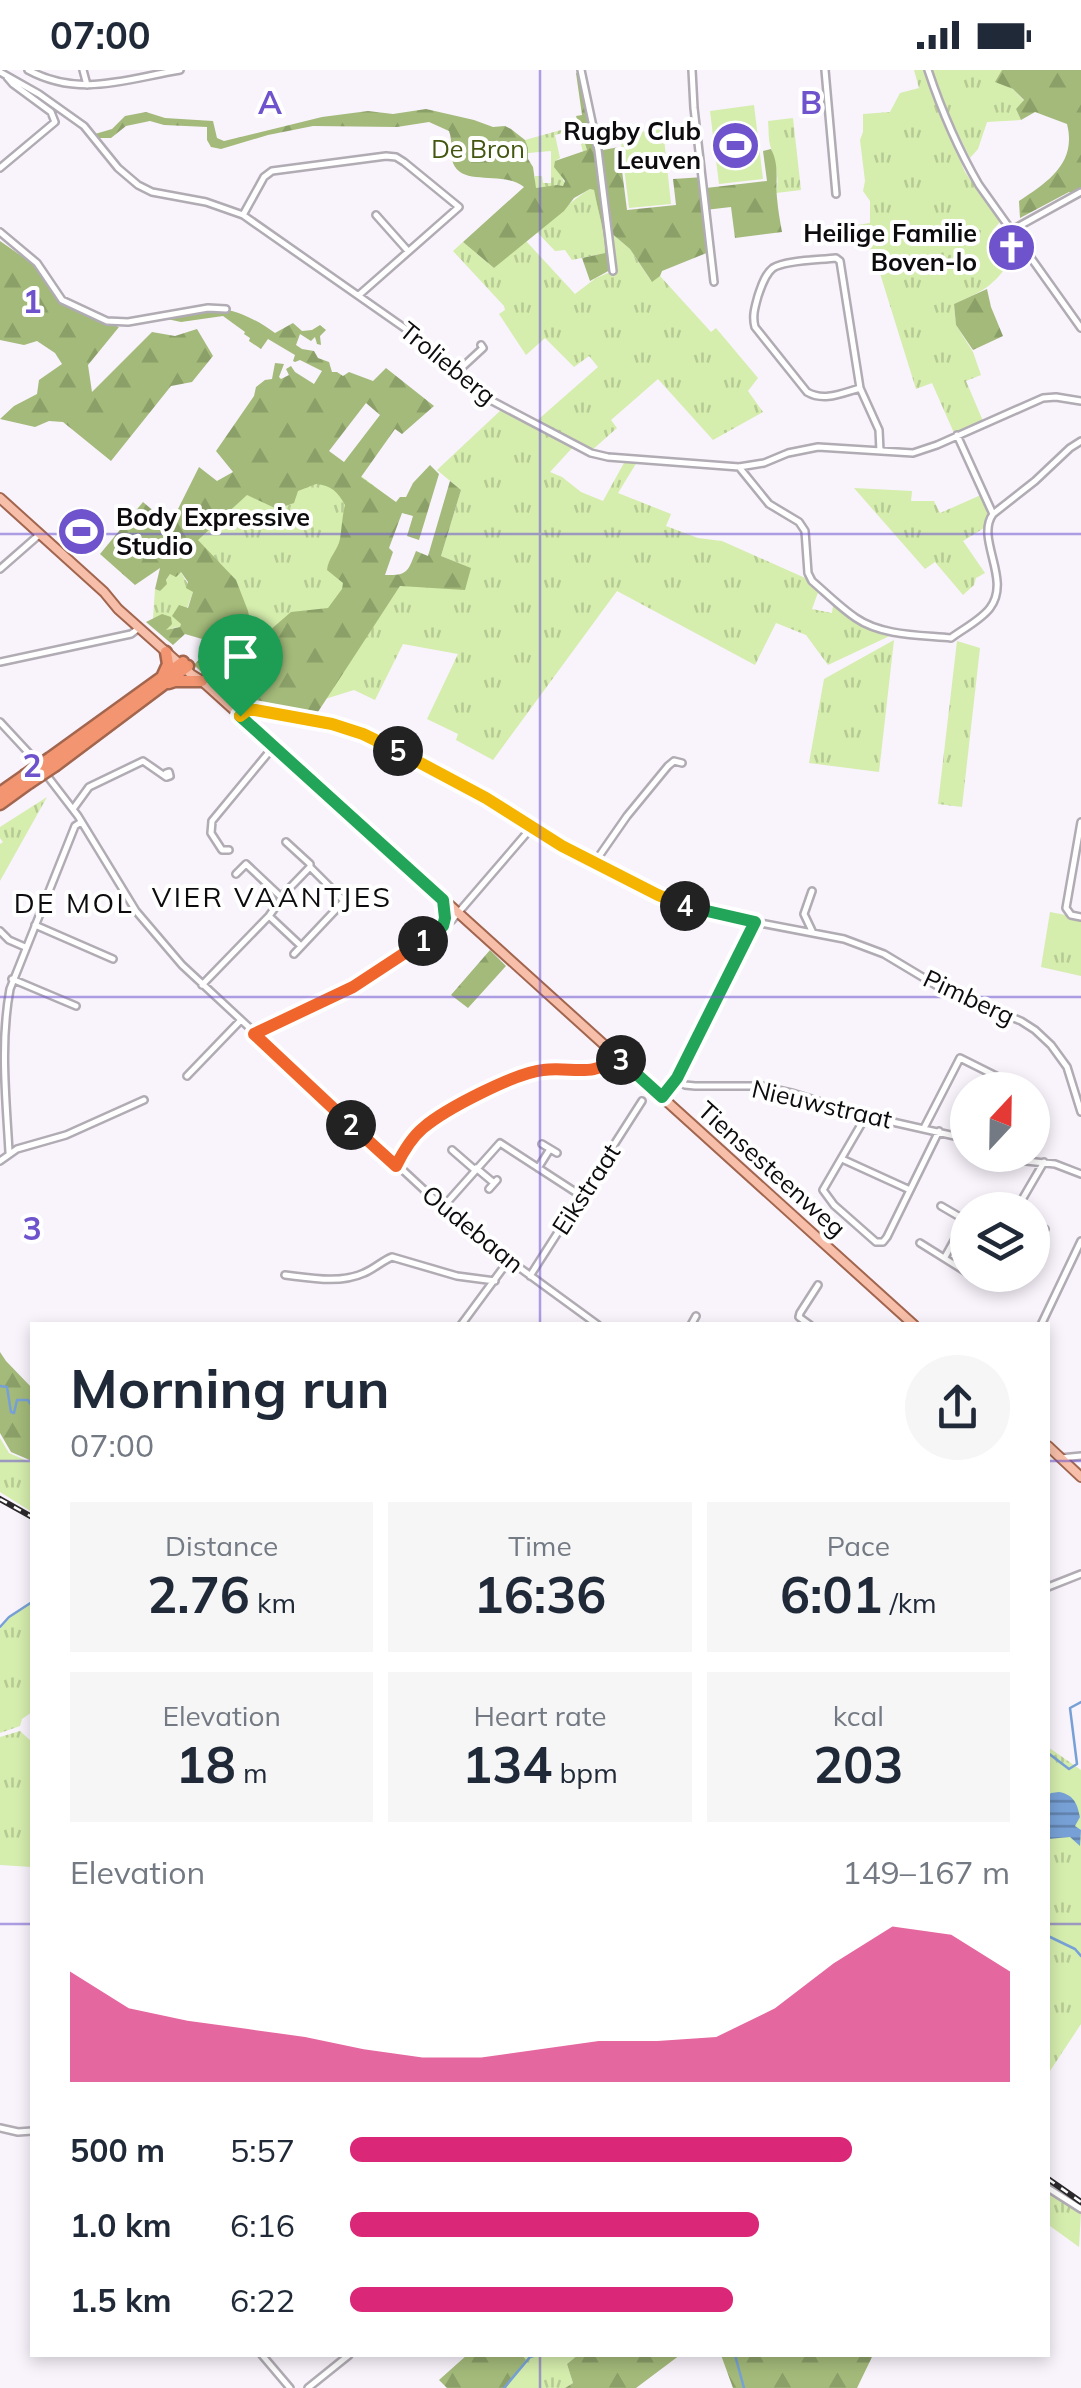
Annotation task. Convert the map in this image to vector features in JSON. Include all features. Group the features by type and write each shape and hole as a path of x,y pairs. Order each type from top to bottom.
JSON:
{"highway":[{"path":"161,683 167,668 166,652"},
{"path":"0,804 184,665"},
{"path":"161,683 202,681"},
{"path":"0,793 27,780"}],"main road":[{"name":"Tiensesteenweg","path":"0,498 911,1322"},
{"name":"Tiensesteenweg","path":"104,592 118,609 184,665"},
{"path":"1050,1448 1081,1477"}],"street":[{"path":"28,70 52,81 87,86 180,70"},
{"path":"82,70 87,86"},
{"path":"582,70 598,150 614,271"},
{"path":"692,70 714,282"},
{"path":"825,70 836,194"},
{"path":"928,70 968,166 1081,328"},
{"path":"0,72 55,118 52,125 0,168"},
{"name":"Trolieberg","path":"0,72 84,126 118,168 138,185 152,192 243,214 423,341 478,394 591,453 739,467 805,449 913,452 1043,398 1081,401"},
{"path":"243,214 264,177 272,172 386,156 404,162 459,206 359,295"},
{"path":"1012,230 1081,192"},
{"path":"376,216 408,252"},
{"path":"0,232 36,263 62,300 107,321 128,322 208,308 226,309"},
{"path":"860,388 816,397 756,327 753,315 771,270 780,265 836,258 842,266 860,388 879,430 880,452"},
{"path":"457,372 483,348 482,344"},
{"path":"957,435 994,514"},
{"path":"739,467 769,504 799,522 805,531 812,581 855,618 901,633 951,638 992,605 998,581 988,522 1081,441"},
{"path":"0,569 40,534"},
{"path":"0,662 128,634 139,628"},
{"name":"Pimberg","path":"240,716 255,710 332,724 363,734 486,798 562,846 686,907 855,942 878,951 958,997 1028,1025 1059,1055 1072,1078 1081,1112"},
{"name":"Oudebaan","path":"0,722 73,809 137,912 182,966 396,1166 508,1260 594,1322"},
{"path":"229,850 222,850 211,833 212,821 274,746"},
{"path":"595,862 668,766 674,760 682,763"},
{"path":"73,809 89,787 143,762 166,776"},
{"path":"9,1152 5,1017 12,979 75,826 81,822"},
{"path":"1081,822 1066,908 1068,914 1081,917"},
{"path":"254,1034 356,986 443,926 458,914 532,827"},
{"path":"286,842 344,900 294,954"},
{"path":"236,874 246,864 281,898"},
{"path":"202,985 310,868"},
{"path":"812,890 804,914 813,933"},
{"path":"443,900 443,926"},
{"path":"268,916 301,946"},
{"path":"662,1097 677,1078 755,922"},
{"path":"34,925 113,958"},
{"path":"0,932 26,946"},
{"path":"12,979 76,1006"},
{"path":"187,1076 240,1020"},
{"path":"396,1166 408,1144 446,1112 538,1070 597,1070 616,1056"},
{"path":"953,1072 960,1058 988,1072"},
{"path":"604,1068 620,1078"},
{"path":"924,1128 950,1077"},
{"name":"Nieuwstraat","path":"677,1078 695,1086 762,1086 950,1135"},
{"path":"0,1160 9,1152 66,1135 144,1100"},
{"name":"Eikstraat","path":"530,1276 642,1101"},
{"path":"866,1116 824,1190 876,1242 886,1237 939,1132"},
{"path":"443,1206 500,1143 581,1196"},
{"path":"538,1168 554,1151 542,1144"},
{"path":"452,1150 493,1184"},
{"path":"842,1159 910,1190"},
{"path":"1050,1164 1081,1174"},
{"path":"942,1206 950,1211"},
{"path":"1042,1322 1081,1241"},
{"path":"920,1243 950,1262"},
{"path":"944,1258 950,1248"},
{"path":"285,1275 348,1278 366,1273 392,1257 457,1276 494,1281"},
{"path":"463,1322 508,1260"},
{"path":"806,1322 800,1313 818,1285"},
{"path":"693,1322 696,1316"},
{"path":"1060,1458 1081,1456"},
{"path":"1050,1586 1081,1574"},
{"path":"0,2128 30,2131"},
{"path":"1050,2189 1081,2209"},
{"path":"264,2357 290,2388"},
{"path":"308,2388 346,2357"}],"green space":[{"path":"914,70 923,70 965,172 1000,222 992,231 1011,260 987,287 954,304 956,325 973,352 981,375 966,381 983,421 954,433 932,383 916,389 873,251 840,234 839,228 870,223 870,201 863,191 863,114 890,112 900,93 919,88"},
{"path":"931,70 1002,70 996,81 1013,89 1024,101 1016,109 1021,120 987,122 978,149 970,158"},
{"path":"1002,70 1081,70 1081,190 1069,192 1020,218 1019,201 1058,170 1069,138 1067,124 1035,112 1021,120 1016,109 1024,100 1013,89 995,82"},
{"name":"De Bron","path":"580,72 598,151 619,147 627,210 676,205 673,179 704,177 706,188 767,181 763,151 771,149 782,232 735,238 731,207 705,210 709,252 662,271 652,282 630,249 610,232 612,269 590,281 582,258 605,253 594,190 590,189 574,198 564,211 494,268 463,242 524,187 505,179 474,177 458,170 453,163 449,131 429,122 397,127 313,126 221,149 211,147 207,127 150,121 126,126 111,138 95,134 112,129 125,116 146,112 165,118 213,121 217,138 224,141 322,117 426,109 511,129 525,140 536,188 563,186 565,181 554,167 555,161 587,150 576,116 582,115 576,73"},
{"name":"Rugby Club Leuven","path":"754,105 763,179 719,184 710,111"},
{"path":"793,118 801,190 776,193 768,121"},
{"path":"579,125 587,151 583,152 577,129 555,135 560,158 555,161 565,184 535,189 535,176 542,176 543,183 551,183 551,151 528,153 525,140"},
{"name":"Rugby Club Leuven","path":"663,129 671,204 629,208 620,134"},
{"path":"590,189 594,190 605,253 572,260 565,250 555,251 537,232"},
{"path":"610,232 630,249 651,281 660,276 711,332 716,328 758,378 748,391 763,412 713,440 658,379 611,420 617,428 591,451 579,444 573,447 550,472 603,501 625,461 637,462 618,493 671,514 666,526 698,538 722,541 812,581 820,587 812,609 832,613 834,599 866,624 896,633 828,665 806,635 776,623 755,665 617,591 493,760 456,740 458,734 427,719 458,654 403,644 375,700 354,690 325,699 400,586 470,568 441,556 461,490 437,470 501,410 532,425 598,367 589,356 574,367 545,338 526,355 499,314 504,306 453,251 463,242 494,268 526,241 575,294 615,270"},
{"path":"0,241 33,264 71,309 119,327 88,365 92,392 152,332 175,336 197,329 213,356 192,382 171,386 111,461 63,422 49,421 35,427 0,419 37,394 39,380 62,364 55,353 37,341 24,345 0,340"},
{"path":"987,289 1003,336 973,350 956,325 954,304"},
{"path":"207,309 242,314 275,333 293,323 302,331 320,325 326,330 320,336 321,345 315,337 311,341 300,334 296,345 329,362 332,372 343,376 349,372 373,381 386,368 434,406 402,434 395,429 361,477 396,502 406,497 430,465 439,474 419,540 407,536 413,516 402,513 389,548 393,552 385,575 406,571 416,551 428,556 450,481 461,490 441,556 471,568 465,590 400,586 314,718 235,703 232,700 236,695 219,677 212,682 194,665 210,648 202,639 185,634 173,645 146,622 162,614 171,617 172,624 166,630 180,627 172,616 179,605 188,608 193,592 186,588 188,582 181,572 176,577 170,574 160,591 155,589 160,568 135,585 100,554 143,502 170,525 199,467 217,481 233,472 216,451 254,396 256,387 272,379 275,363 284,364 281,379 289,375 286,369 291,366 314,384 322,371 300,360 293,361 295,355 268,339 261,349 223,316 181,322 167,319","holes":["366,403 380,415 344,462 329,451","316,484 334,490 345,505 339,543 327,570 343,583 342,589 328,608 291,612 259,636 252,631 236,580 198,540 247,495 277,509 294,503 298,491"]},
{"path":"284,417 399,505 379,581 249,695 221,672 212,682 194,665 210,648 191,542"},
{"path":"854,488 912,491 911,501 934,501 940,513 981,495 990,515 984,528 963,541 985,573 963,595 935,562 925,569"},
{"path":"180,571 193,592 180,627 169,632 153,618 155,589 160,591 170,574"},
{"path":"894,640 879,772 809,763 824,679"},
{"path":"957,641 980,648 962,807 938,804"},
{"path":"47,797 0,881 0,827"},
{"path":"1050,912 1081,918 1081,976 1041,967"},
{"path":"490,950 506,966 468,1008 451,995"},
{"path":"0,1352 30,1386 30,1460 11,1452 0,1433"},
{"path":"0,1438 9,1453 30,1462 30,1511 0,1492"},
{"path":"30,1602 30,1713 20,1726 0,1733 0,1629"},
{"path":"20,1731 30,1740 30,1867 0,1865 0,1737"},
{"path":"1050,1748 1081,1770 1081,2024 1050,2071"},
{"path":"1050,2192 1081,2211 1079,2247 1050,2226"},
{"path":"465,2357 526,2360 506,2388 447,2388 439,2380"},
{"path":"523,2357 576,2357 567,2364 573,2383 565,2388 506,2388 526,2361"},
{"path":"576,2357 677,2357 636,2388 565,2388 573,2383 567,2364"},
{"path":"722,2357 872,2357 857,2388 733,2388"}],"water":[{"path":"1051,1793 1064,1793 1078,1808 1080,1817 1075,1826 1081,1830 1080,1846 1070,1837 1050,1839"}],"waterway":[{"path":"0,1386 7,1387 11,1412 14,1413 17,1400 30,1403"},
{"path":"0,1627 30,1603"},
{"path":"1050,1755 1069,1769 1077,1764 1070,1708 1081,1702"},
{"path":"1050,1937 1081,1956"},
{"path":"504,2388 530,2357"},
{"path":"736,2357 744,2388"}],"railway":[{"path":"0,1499 30,1516"},
{"path":"1050,2180 1081,2202"}],"place":[{"name":"Rugby Club Leuven","path":"736,145"},
{"name":"Heilige Familie Boven-lo","path":"1012,247"},
{"name":"Body Expressive Studio","path":"81,531"}],"district":[{"name":"VIER VAANTJES","path":"272,897"},
{"name":"DE MOL","path":"74,903"}],"route":[{"path":"255,710 332,724 363,734 658,895 686,907 755,922 677,1078 662,1097 616,1056 597,1070 538,1070 446,1112 408,1144 396,1166 254,1034 353,987 429,937 443,926 443,900 240,716 255,710"}]}
